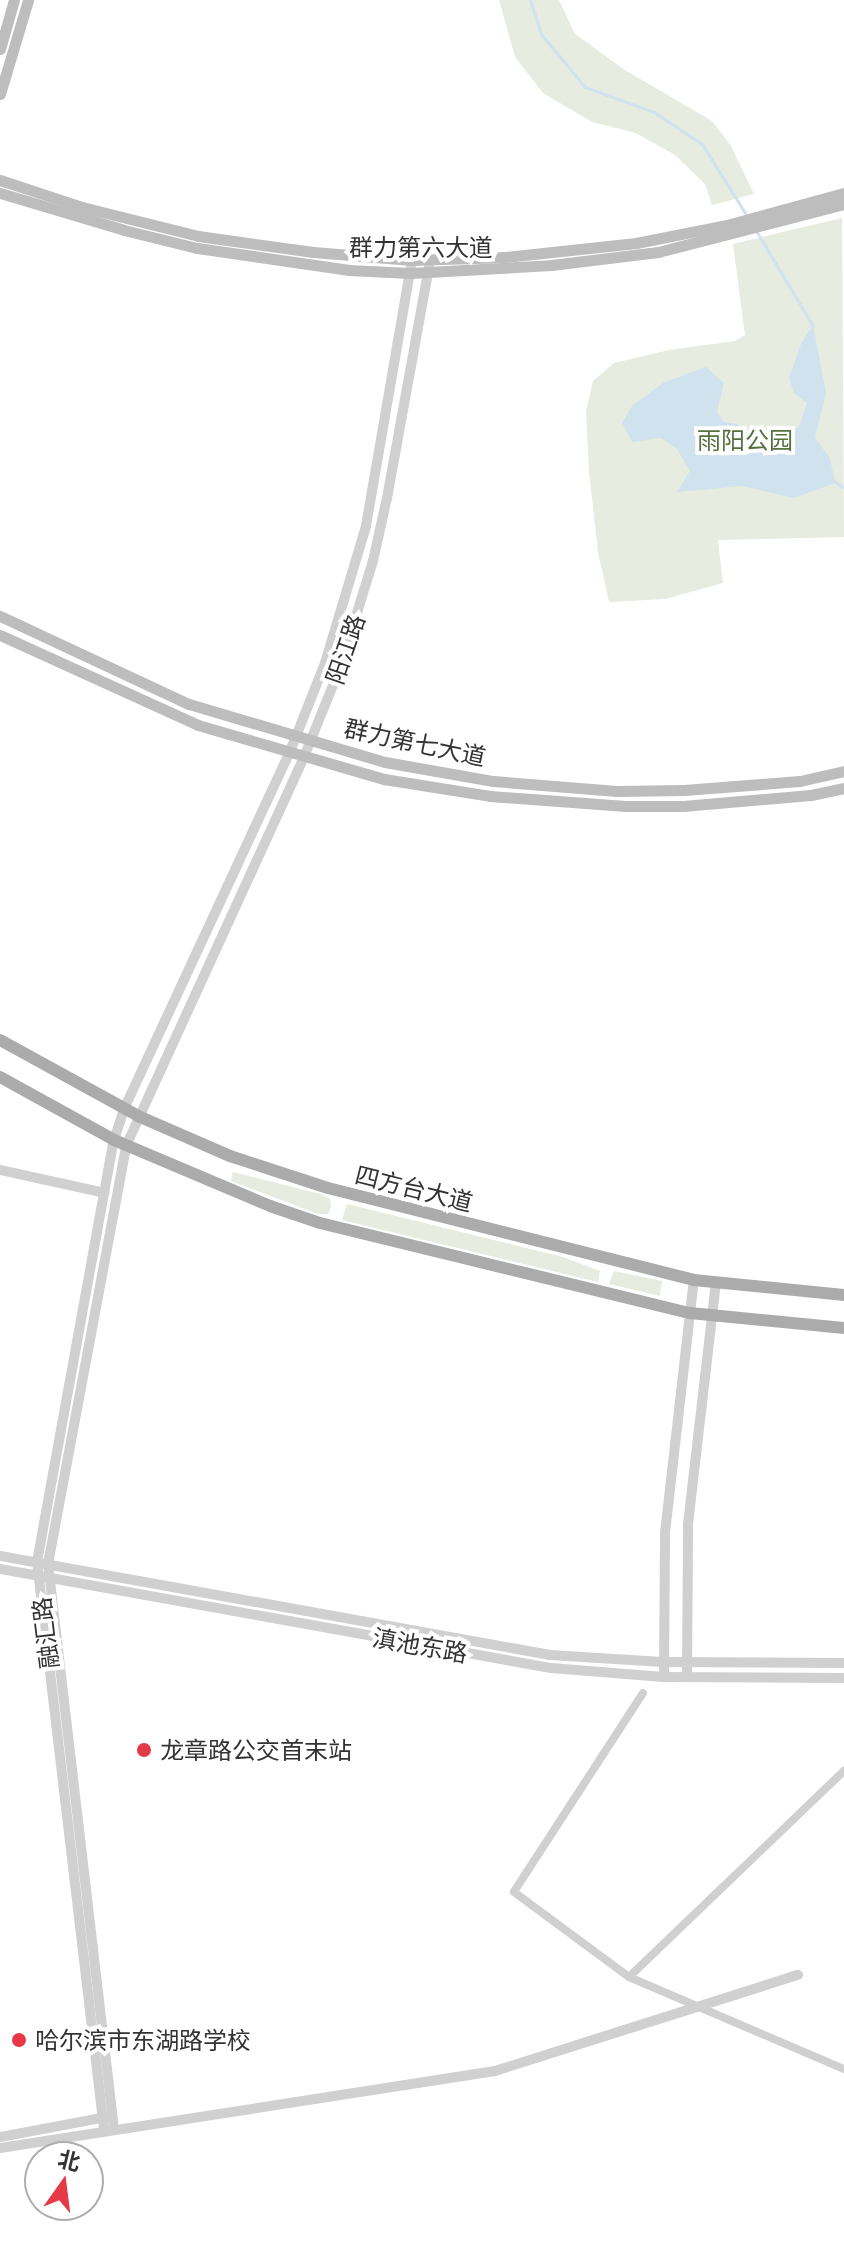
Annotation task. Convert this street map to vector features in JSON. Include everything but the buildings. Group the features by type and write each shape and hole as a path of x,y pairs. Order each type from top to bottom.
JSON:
{"main road":[{"path":"0,49 14,0"},
{"path":"0,94 28,0"},
{"name":"群力第六大道","path":"0,180 82,207 198,236 313,252 412,260 561,253 730,230"},
{"name":"群力第六大道","path":"0,193 197,248 337,268 410,273 586,262 844,204"},
{"name":"群力第六大道","path":"766,221 844,193"},
{"name":"群力第七大道","path":"0,616 189,704 385,762 493,781 617,791 684,790 800,781 844,771"},
{"name":"群力第七大道","path":"0,635 198,725 289,754 384,779 490,796 626,806 683,806 811,795 844,788"},
{"name":"四方台大道","path":"0,1040 138,1116 230,1156 328,1188 694,1280 844,1295"},
{"path":"0,1077 120,1143 320,1223 690,1313 844,1328"}],"street":[{"name":"阳江路","path":"120,1143 124,1109 289,754 334,635 366,526 412,260"},
{"name":"阳江路","path":"120,1143 138,1116 311,742 340,668 373,561 430,260"},
{"name":"融汇路","path":"109,2129 42,1563 105,1193 120,1143"},
{"name":"融汇路","path":"42,1563 120,1143"},
{"path":"0,1170 105,1193"},
{"path":"664,1677 665,1533 694,1280"},
{"path":"687,1677 688,1524 716,1283"},
{"name":"滇池东路","path":"0,1556 513,1650 663,1662 844,1663"},
{"name":"滇池东路","path":"0,1569 513,1662 612,1675 844,1678"},
{"path":"643,1693 514,1892 629,1977 844,2069"},
{"path":"629,1977 844,1771"},
{"path":"0,2148 495,2071 798,1975"},
{"path":"0,2137 108,2116"}],"green space":[{"path":"499,0 559,0 575,34 625,70 712,121 731,146 754,194 712,205 705,184 675,155 636,133 592,122 543,93 515,57"},
{"name":"雨阳公园","path":"842,218 844,537 718,540 723,583 665,599 609,602 598,552 589,472 586,411 593,381 614,363 669,350 735,341 745,335 733,244"},
{"path":"233,1172 321,1194 330,1199 331,1207 328,1214 318,1214 231,1181"},
{"path":"347,1204 563,1257 600,1271 598,1282 342,1220"},
{"path":"614,1271 662,1281 660,1296 609,1284"}],"water":[{"path":"813,325 826,393 815,438 830,458 835,483 794,498 742,486 677,492 690,471 677,449 661,438 632,442 622,423 632,406 663,383 706,367 724,383 717,412 724,422 737,424 753,437 770,439 799,427 807,403 794,393 789,378 801,344"}],"waterway":[{"path":"530,0 541,34 585,87 654,112 702,144 747,216"},
{"path":"755,229 813,326"},
{"path":"834,481 844,488"}],"place":[{"name":"龙章路公交首末站","path":"144,1750"},
{"name":"哈尔滨市东湖路学校","path":"19,2040"}]}
